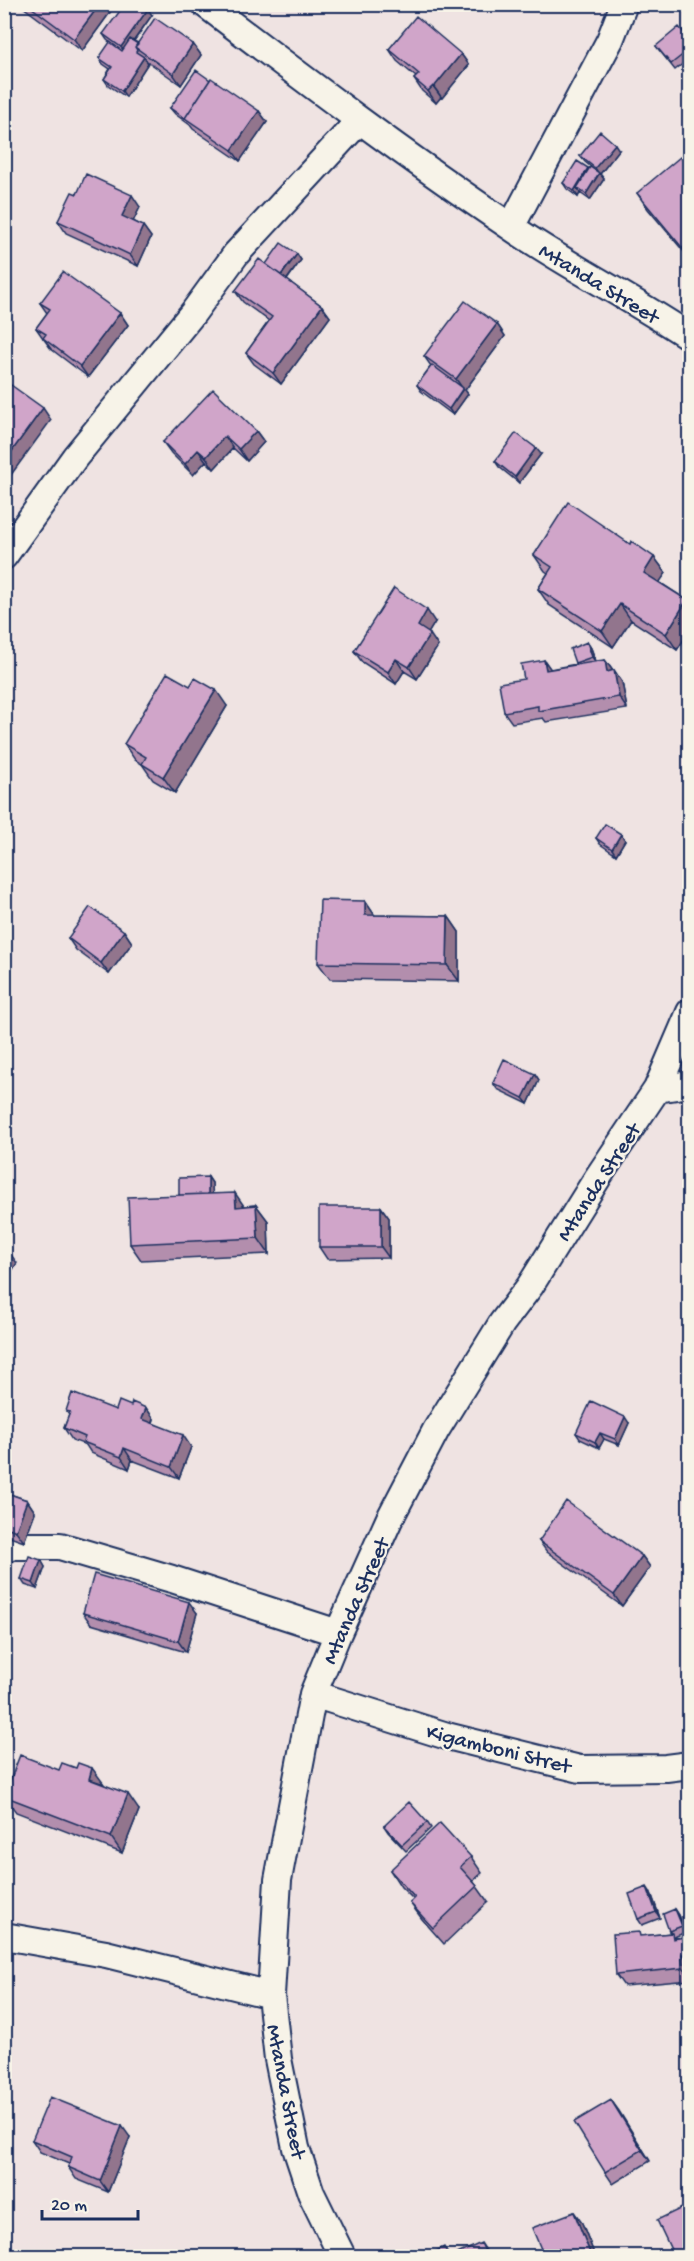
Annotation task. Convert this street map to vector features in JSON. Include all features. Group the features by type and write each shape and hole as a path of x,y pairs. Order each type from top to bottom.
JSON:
{"street":[{"name":"Mtanda Street","path":"205,4 359,121 511,227 690,337"},
{"path":"511,227 610,40 624,4"},
{"path":"4,556 75,457 193,313 236,254 359,121"},
{"name":"Mtanda Street","path":"342,2256 311,2193 296,2148 278,2059 271,1995 278,1880 313,1694 389,1520 436,1430 502,1323 530,1286 598,1176 657,1089 690,1012"},
{"path":"657,1089 690,1083"},
{"path":"4,1549 14,1546 60,1546 172,1579 338,1633"},
{"name":"Kigamboni Stret","path":"313,1694 447,1736 580,1768 666,1768 690,1765"},
{"path":"4,1936 106,1954 271,1995"}],"building":[{"path":"27,4 100,4 74,39"},
{"path":"125,4 142,4 148,9 121,47 103,34"},
{"path":"416,16 461,54 434,87 428,91 414,79 419,74 389,49"},
{"path":"155,18 193,44 173,74 135,47"},
{"path":"679,27 690,40 690,49 671,64 656,46"},
{"path":"130,39 138,44 135,47 136,52 144,57 122,91 104,79 112,67 99,58 110,42 122,51"},
{"path":"196,70 210,80 186,119 170,108"},
{"path":"211,78 259,111 232,150 185,118"},
{"path":"600,131 615,144 595,168 580,156"},
{"path":"680,157 690,168 690,257 637,193"},
{"path":"577,161 588,168 574,191 563,183"},
{"path":"590,167 599,173 586,194 577,188"},
{"path":"86,174 132,195 122,216 143,226 130,255 58,221 72,192 77,194"},
{"path":"281,243 297,254 281,275 266,264"},
{"path":"259,259 322,306 273,373 246,353 272,317 235,291"},
{"path":"63,272 120,313 80,366 43,338 46,334 36,328 50,309 40,303"},
{"path":"465,301 497,324 456,379 424,356"},
{"path":"432,365 463,388 449,409 417,385"},
{"path":"4,380 43,408 4,462"},
{"path":"213,389 256,431 239,449 225,436 206,457 198,450 185,464 163,442"},
{"path":"516,433 536,448 515,477 495,461"},
{"path":"568,502 630,544 631,541 654,557 644,573 687,600 666,634 620,604 602,631 538,589 552,567 534,555"},
{"path":"394,588 427,610 418,626 430,634 409,667 396,659 388,672 354,651"},
{"path":"587,642 592,657 575,663 570,649"},
{"path":"544,660 546,670 605,660 607,672 614,670 619,697 538,711 538,706 504,712 499,683 524,679 521,664"},
{"path":"167,673 190,686 195,678 216,690 163,777 142,764 146,757 124,744"},
{"path":"605,824 621,834 612,849 596,838"},
{"path":"320,900 365,901 365,915 448,916 447,965 318,963"},
{"path":"90,907 124,931 101,963 68,938"},
{"path":"504,1059 535,1074 523,1098 493,1083"},
{"path":"208,1177 208,1194 179,1195 179,1178"},
{"path":"235,1193 236,1207 256,1205 258,1238 130,1244 128,1197"},
{"path":"319,1207 381,1207 381,1247 319,1247"},
{"path":"4,1249 9,1252 4,1259"},
{"path":"72,1393 116,1410 119,1401 131,1406 132,1402 146,1408 142,1419 183,1435 171,1467 124,1448 121,1457 83,1442 85,1437 64,1428 70,1412 66,1411"},
{"path":"591,1401 625,1417 615,1439 600,1433 595,1442 576,1433"},
{"path":"4,1492 27,1500 16,1531 4,1526"},
{"path":"566,1501 642,1556 614,1595 539,1541"},
{"path":"29,1556 41,1560 33,1583 21,1579"},
{"path":"94,1574 189,1602 178,1641 83,1613"},
{"path":"20,1755 59,1770 62,1763 76,1768 78,1763 92,1768 89,1779 128,1794 111,1837 4,1796"},
{"path":"409,1802 427,1822 402,1845 384,1826"},
{"path":"440,1823 471,1857 460,1867 477,1886 433,1928 410,1903 415,1898 390,1870"},
{"path":"647,1887 656,1912 638,1919 629,1894"},
{"path":"675,1909 682,1926 669,1931 663,1914"},
{"path":"639,1932 640,1936 672,1933 673,1939 685,1937 687,1954 682,1954 683,1968 616,1975 613,1934"},
{"path":"50,2097 122,2126 100,2181 68,2167 72,2157 32,2140"},
{"path":"611,2100 642,2150 605,2172 574,2122"},
{"path":"690,2137 690,2164 681,2140"},
{"path":"686,2206 690,2213 690,2250 674,2256 657,2220"},
{"path":"574,2212 590,2253 580,2256 544,2256 532,2228"},
{"path":"481,2243 487,2256 453,2256"},
{"path":"444,2247 449,2256 426,2256"}]}
